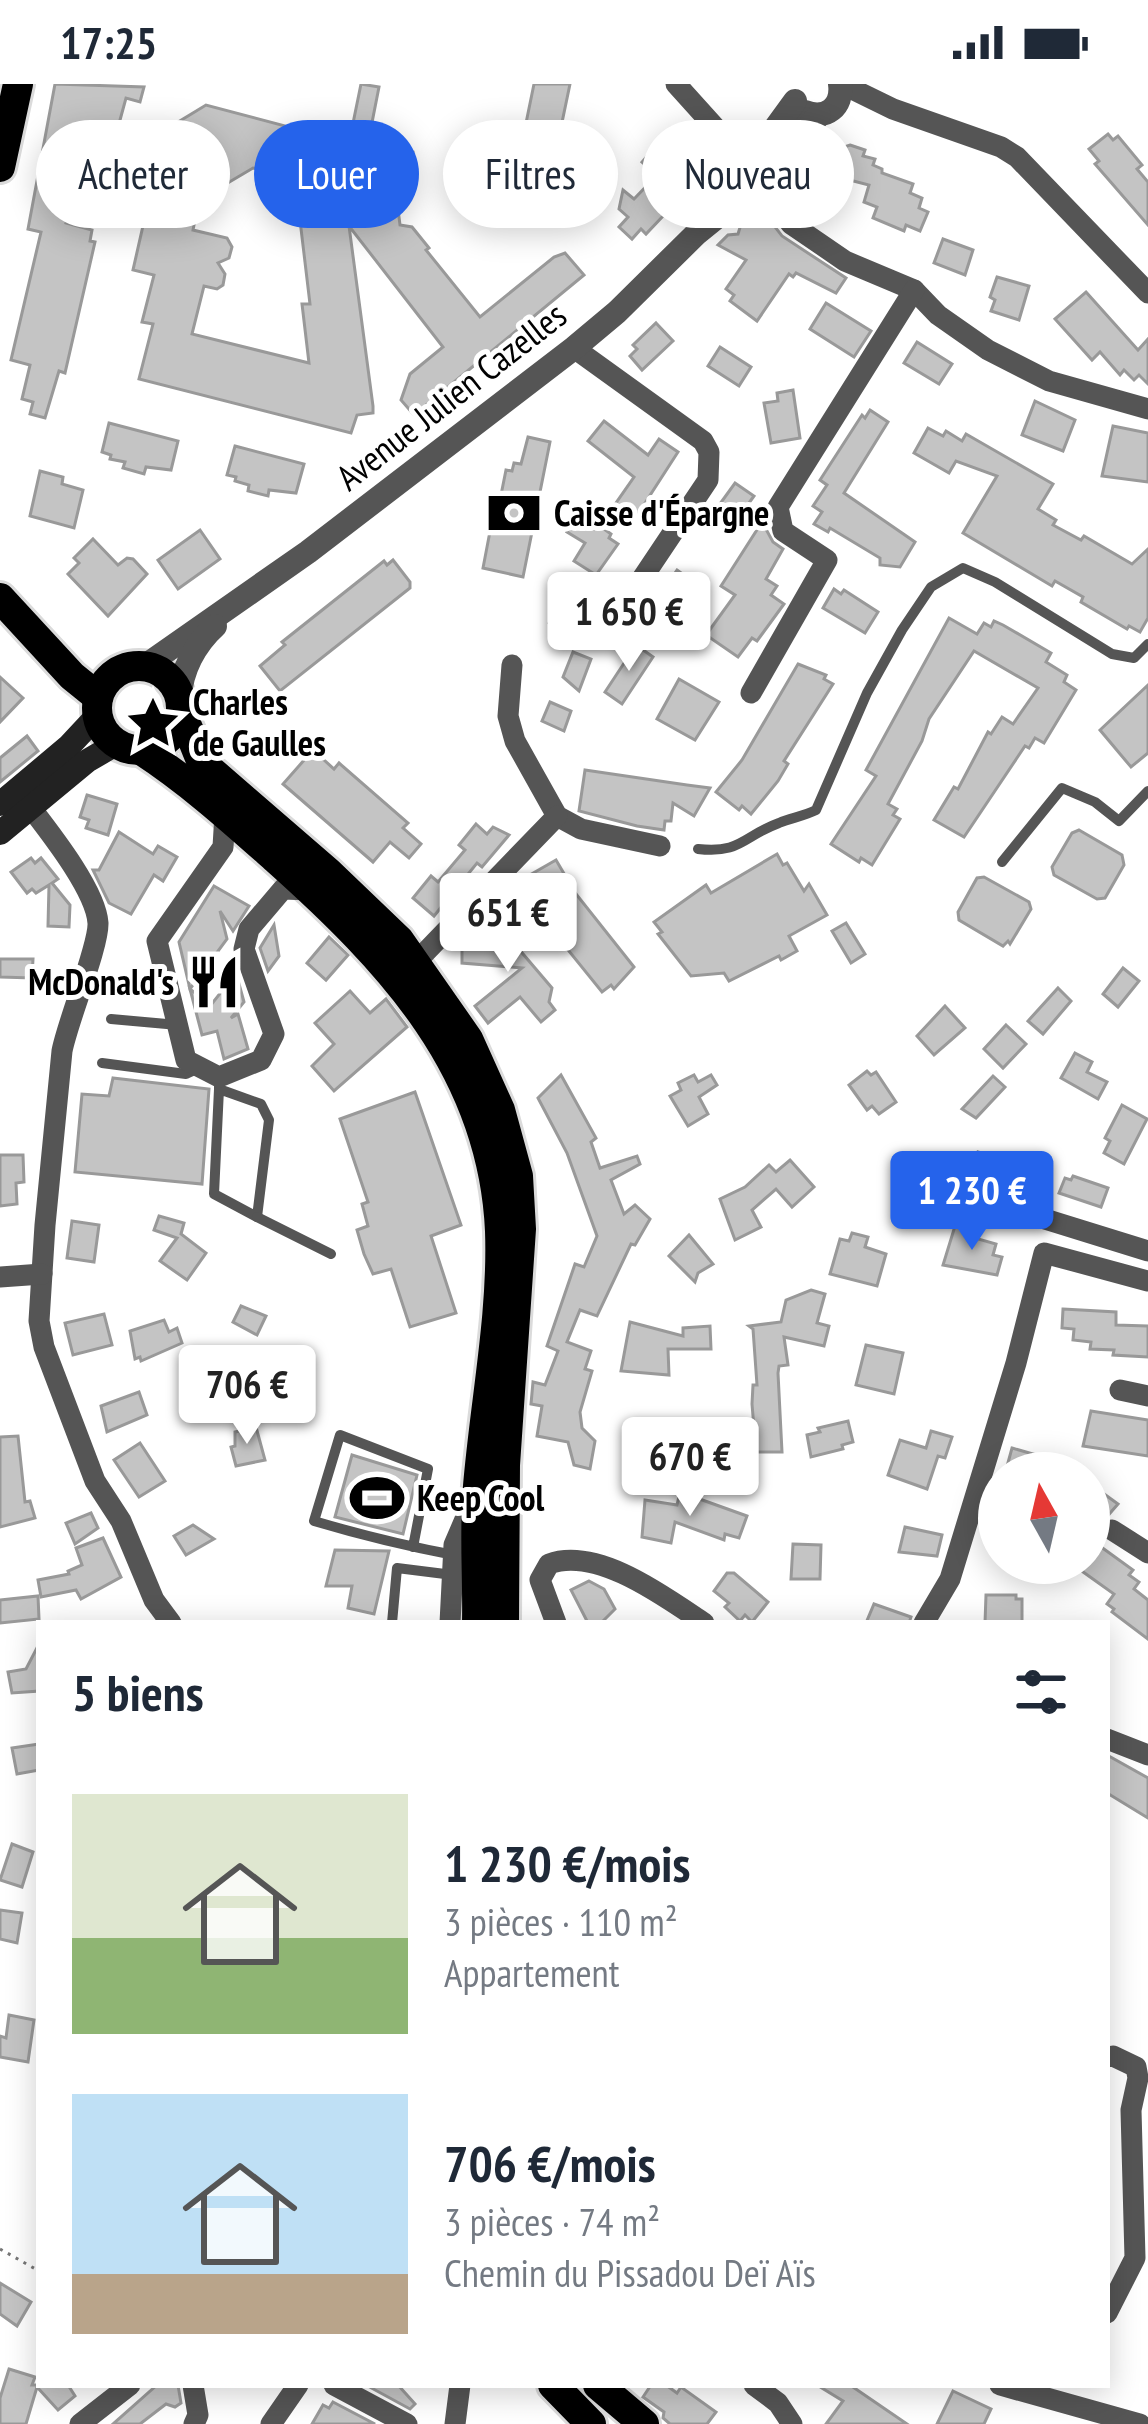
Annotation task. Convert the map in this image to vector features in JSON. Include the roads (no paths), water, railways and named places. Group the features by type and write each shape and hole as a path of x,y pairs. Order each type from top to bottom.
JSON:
{"main road":[{"path":"0,167 18,84"},
{"path":"0,598 98,706 101,727 186,779 387,966 448,1050 479,1116 494,1180 500,1246 477,1492 477,1620"},
{"path":"24,623 65,655 170,680 202,763 399,940 468,1039 500,1110 518,1176 520,1283 505,1466 504,1620"},
{"path":"0,804 69,746 98,706 106,681 133,668"},
{"path":"0,833 87,761 169,738 180,704"},
{"path":"556,2388 591,2424"},
{"path":"602,2388 644,2424"}],"street":[{"path":"676,84 708,120"},
{"path":"826,112 839,102 841,84 892,109 1001,147 1017,157 1148,293"},
{"path":"791,89 804,112 892,109"},
{"name":"Avenue Julien Cazelles","path":"775,120 791,89"},
{"name":"Avenue Julien Cazelles","path":"818,120 826,112"},
{"name":"Avenue Julien Cazelles","path":"696,233 700,228"},
{"name":"Avenue Julien Cazelles","path":"180,704 189,662 203,636 238,603 574,348 702,228"},
{"path":"797,228 845,261 914,290 938,315 988,350 1049,381 1148,409"},
{"path":"751,693 826,560 783,531 778,507 914,290"},
{"path":"574,348 703,441 709,452 708,480 623,608"},
{"name":"Avenue Julien Cazelles","path":"133,668 238,603"},
{"path":"512,665 507,709 515,741 556,816 580,829 660,846"},
{"path":"32,808 90,897 98,928 62,1051 39,1321 50,1370 95,1481 121,1521 154,1600 170,1620"},
{"path":"225,814 223,848 157,941 186,1060 213,1078 261,1060 274,1034 244,949 249,929 283,889 310,890"},
{"path":"415,962 556,816"},
{"path":"1019,1211 1148,1251"},
{"path":"926,1620 950,1579 1044,1253 1148,1282"},
{"path":"0,1277 42,1274"},
{"path":"1120,1390 1148,1396"},
{"path":"450,1620 453,1565 477,1492"},
{"path":"1112,1530 1148,1553"},
{"path":"555,1620 540,1580 549,1564 565,1558 639,1581 699,1620"},
{"path":"1110,1739 1148,1755"},
{"path":"1110,2056 1136,2067 1138,2078 1131,2110 1135,2258 1110,2307"},
{"path":"80,2424 126,2388"},
{"path":"194,2388 198,2415 194,2424"},
{"path":"272,2424 296,2388"},
{"path":"340,2388 406,2424"},
{"path":"455,2424 460,2388"},
{"path":"1025,2388 1059,2392 1140,2424"},
{"path":"783,2394 792,2424"}],"lane":[{"path":"698,849 724,852 777,823 816,810 867,693 902,630 931,587 963,568 1112,655 1134,658 1148,644"},
{"path":"1001,862 1062,788 1095,802 1119,821 1148,791"},
{"path":"111,1019 178,1024"},
{"path":"102,1063 213,1078 261,1103 268,1120 257,1217"},
{"path":"213,1078 214,1194 331,1254"},
{"path":"413,1547 428,1468 340,1435 314,1521 413,1547 453,1565"},
{"path":"392,1620 397,1568 453,1565"}],"place":[{"name":"Caisse d'Épargne","path":"514,513"},
{"name":"Charles de Gaulles","path":"153,723"},
{"name":"McDonald's","path":"214,982"},
{"name":"Keep Cool","path":"377,1498"}]}
